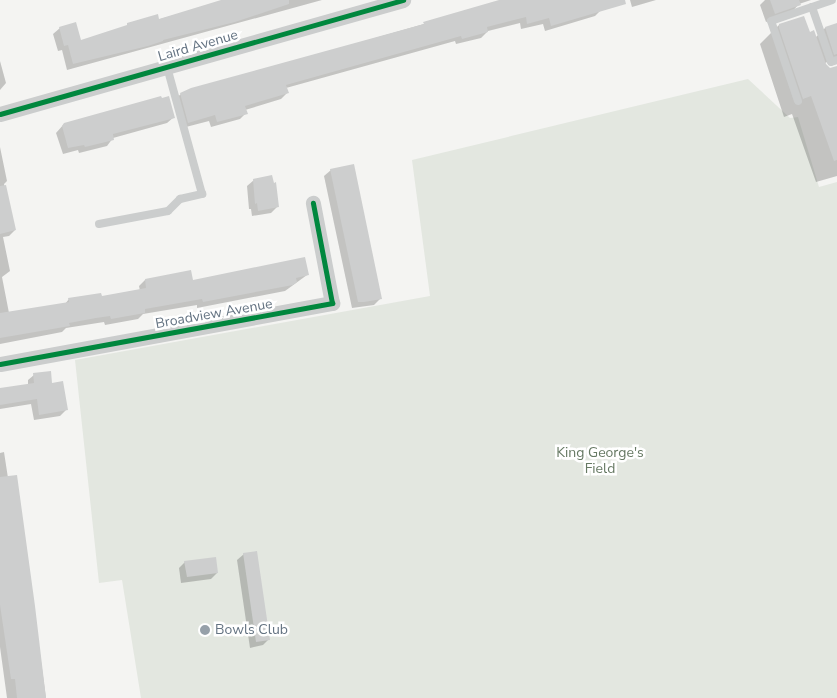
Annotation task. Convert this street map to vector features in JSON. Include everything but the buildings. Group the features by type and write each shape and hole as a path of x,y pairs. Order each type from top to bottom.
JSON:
{"street":[{"name":"Laird Avenue","path":"0,114 403,0"},
{"name":"Broadview Avenue","path":"0,364 332,303 313,203"}],"lane":[{"path":"798,100 771,21 832,0"},
{"path":"812,7 832,62 837,60"},
{"path":"99,224 168,211 180,199 202,194 167,67"}],"green space":[{"name":"King George's Field","path":"748,79 790,118 798,117 819,187 837,182 837,698 141,698 122,580 99,583 75,360 430,296 412,160"}],"cycle path":[{"path":"0,114 403,0"},
{"path":"0,364 332,303 313,203"}],"place":[{"name":"Bowls Club","path":"205,630"}]}
